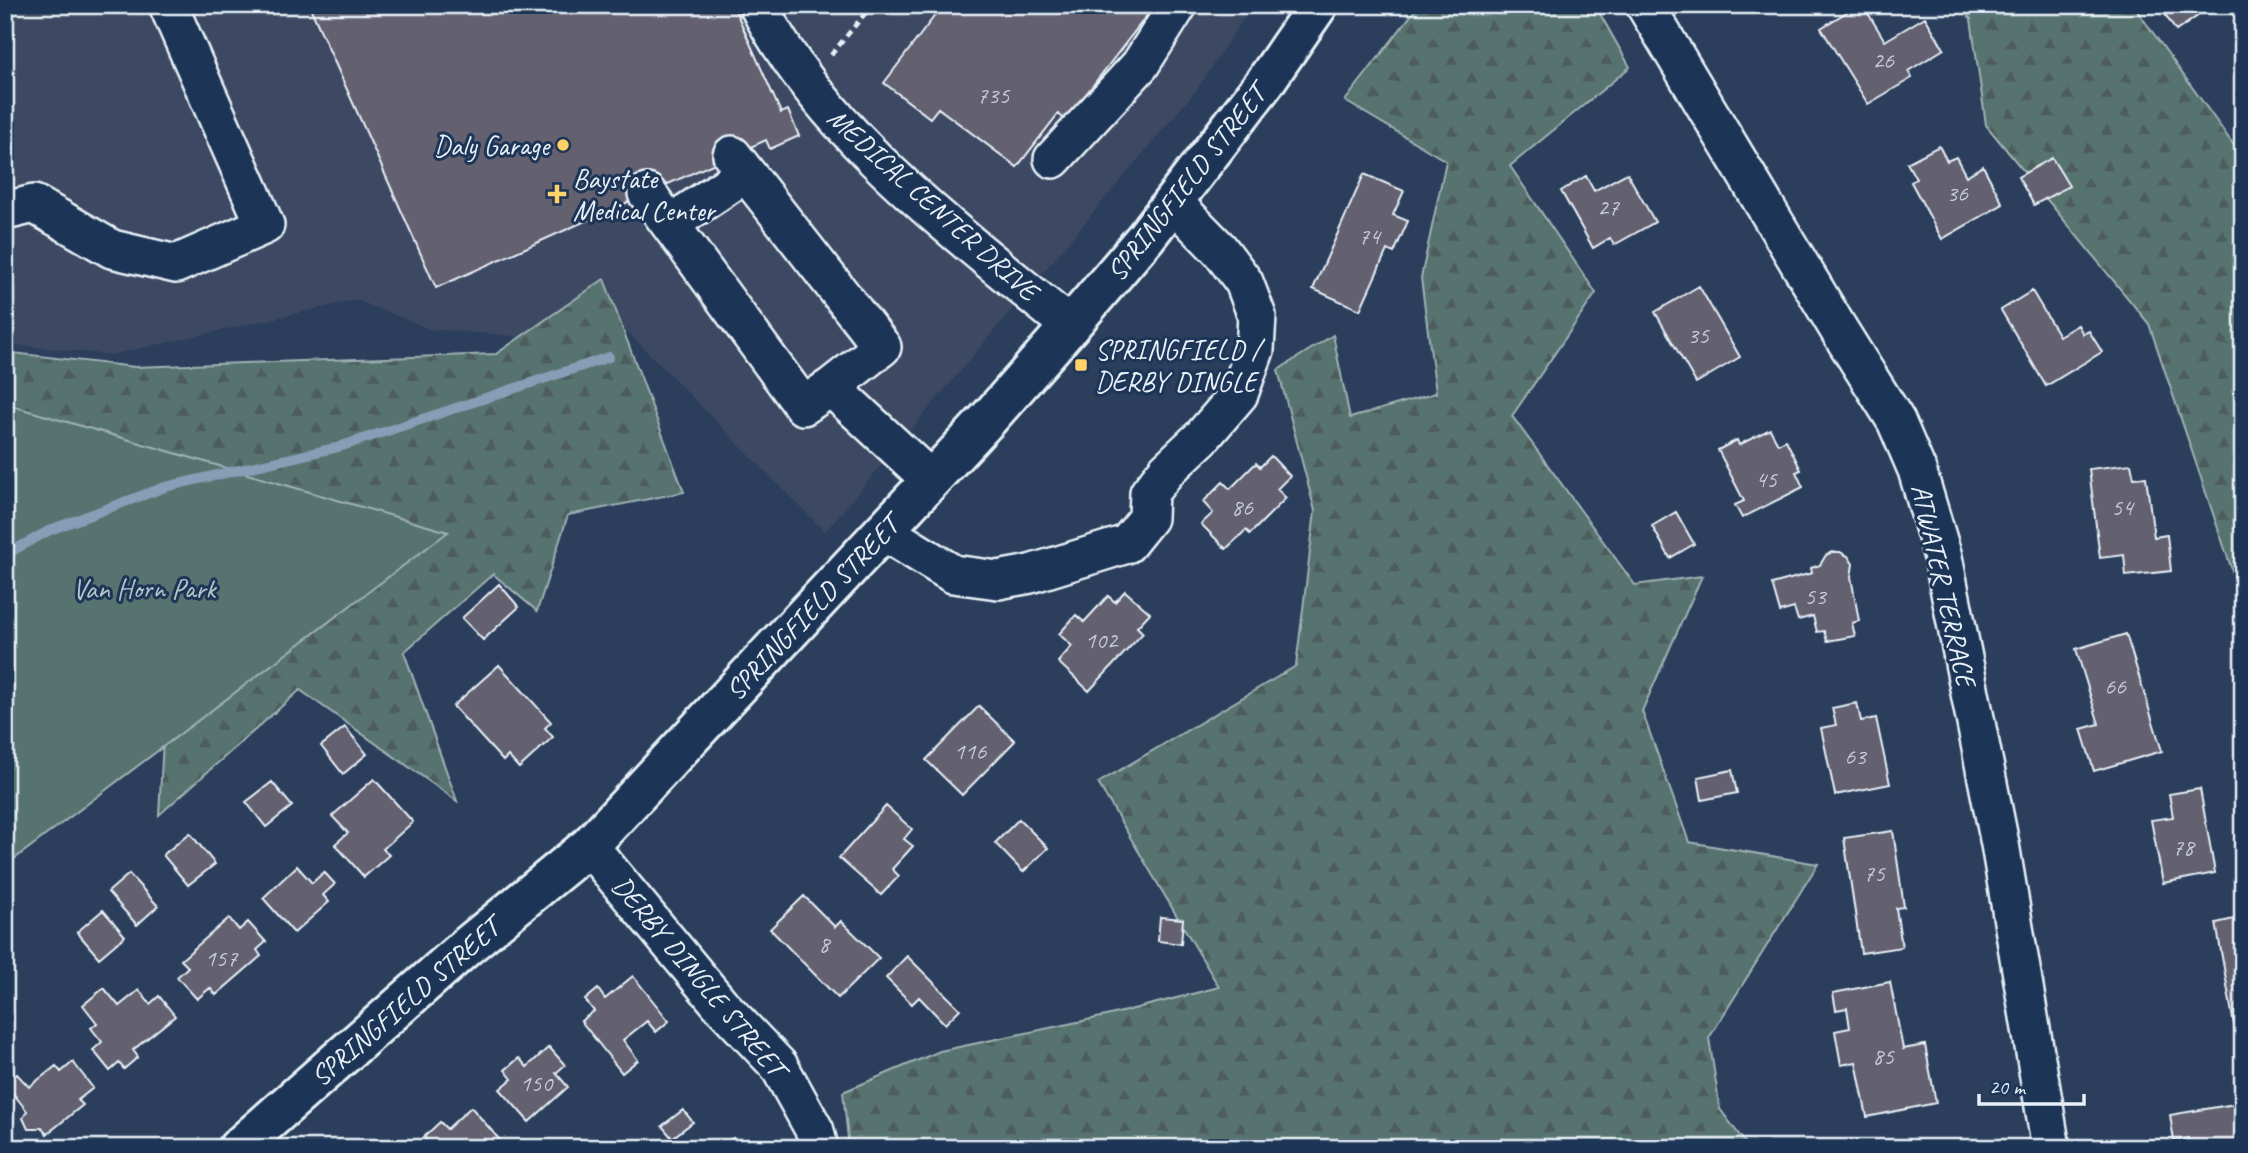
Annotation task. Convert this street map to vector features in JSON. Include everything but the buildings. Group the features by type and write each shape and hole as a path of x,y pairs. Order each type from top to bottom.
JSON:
{"main road":[{"name":"SPRINGFIELD STREET","path":"238,1148 466,947 589,846 931,480 1070,326 1172,202 1265,82 1318,5"}],"street":[{"path":"5,211 34,204 112,249 176,264 265,225 168,5"},
{"name":"MEDICAL CENTER DRIVE","path":"758,5 795,68 824,105 856,139 931,209 1070,326"},
{"path":"1053,159 1140,65 1178,5"},
{"name":"ATWATER TERRACE","path":"1645,5 1896,421 1917,470 1942,557 2000,844 2051,1148"},
{"path":"647,193 803,406 882,346 739,164 670,224"},
{"path":"883,531 953,574 998,580 1030,574 1127,544 1148,518 1149,493 1167,470 1202,437 1239,394 1255,350 1257,316 1244,282 1220,250 1172,202"},
{"path":"831,387 931,480"},
{"name":"DERBY DINGLE STREET","path":"589,846 721,1005 779,1066 815,1131 818,1148"}],"path":[{"path":"824,63 872,5"}],"shaded area":[{"name":"Baystate Medical Center","path":"5,5 1252,5 1198,88 825,532 611,315 534,338 430,329 356,300 111,355 5,344"}],"green space":[{"path":"1419,5 1595,5 1630,67 1510,166 1596,293 1512,416 1635,585 1702,576 1642,711 1689,842 1818,864 1709,1038 1720,1109 1749,1148 849,1148 843,1092 940,1051 1106,1016 1219,987 1098,783 1296,666 1315,511 1278,370 1333,335 1350,418 1436,393 1421,278 1446,161 1345,101"},
{"path":"1958,5 2133,5 2243,158 2243,621 2232,570 2149,324 1986,125 1971,19"},
{"path":"604,279 684,492 568,515 537,611 493,574 404,652 457,801 300,690 159,815 168,645 5,839 5,352 135,367 496,354"},
{"name":"Van Horn Park","path":"5,404 448,532 5,866"}],"waterway":[{"path":"5,555 50,530 165,487 339,447 609,357"}],"place":[{"name":"Daly Garage","path":"563,145"},
{"name":"Baystate Medical Center","path":"557,194"},
{"name":"SPRINGFIELD / DERBY DINGLE","path":"1081,365"}]}
